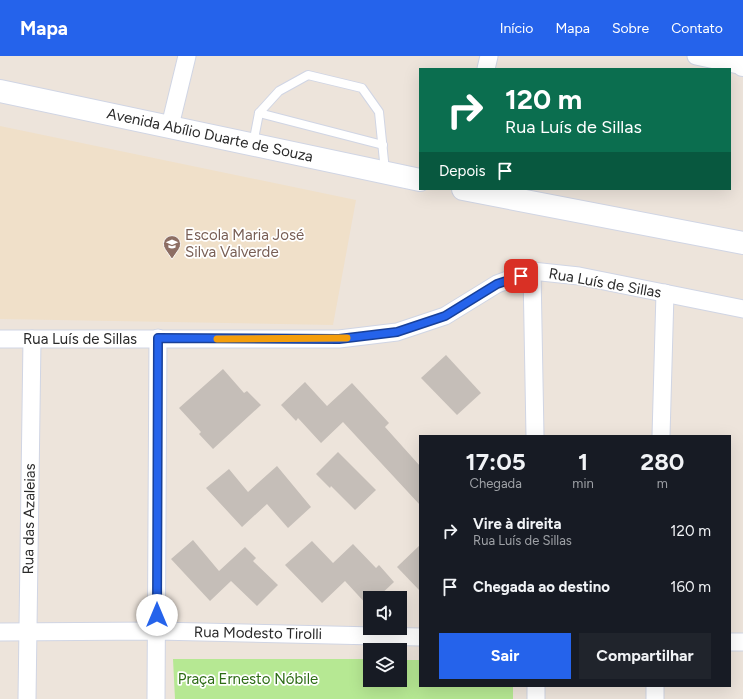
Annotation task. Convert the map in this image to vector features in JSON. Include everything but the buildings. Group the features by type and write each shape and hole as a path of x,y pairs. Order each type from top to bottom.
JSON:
{"main road":[{"path":"734,56 743,66"},
{"name":"Avenida Abílio Duarte de Souza","path":"0,91 170,126 385,174 419,180"},
{"path":"468,190 743,243"}],"street":[{"path":"170,126 187,56"},
{"path":"486,68 489,56"},
{"path":"696,56 743,66"},
{"path":"532,271 535,435"},
{"name":"Rua Luís de Sillas","path":"0,339 339,339 397,332 445,316 497,284 532,271 579,276 743,309"},
{"path":"661,435 665,293"},
{"path":"156,699 158,338"},
{"name":"Rua das Azaleias","path":"27,699 32,339"},
{"name":"Rua Modesto Tirolli","path":"0,632 157,631 419,637"},
{"path":"731,642 743,642"},
{"path":"536,687 536,699"},
{"path":"654,699 655,687"}],"lane":[{"path":"253,144 259,113 279,91 308,75 362,88 379,112 385,174"},
{"path":"259,113 383,145"}],"shaded area":[{"name":"Escola Maria José Silva Valverde","path":"0,126 356,200 333,325 0,319"}],"green space":[{"name":"Praça Ernesto Nóbile","path":"173,659 363,659 363,687 407,687 407,660 419,660 419,687 513,687 513,699 175,699"}],"slow traffic":[{"path":"217,339 347,338"}],"place":[{"name":"Escola Maria José Silva Valverde","path":"172,259"}],"route":[{"path":"157,615 158,338 339,339 397,332 445,316 497,284 521,276"}]}
